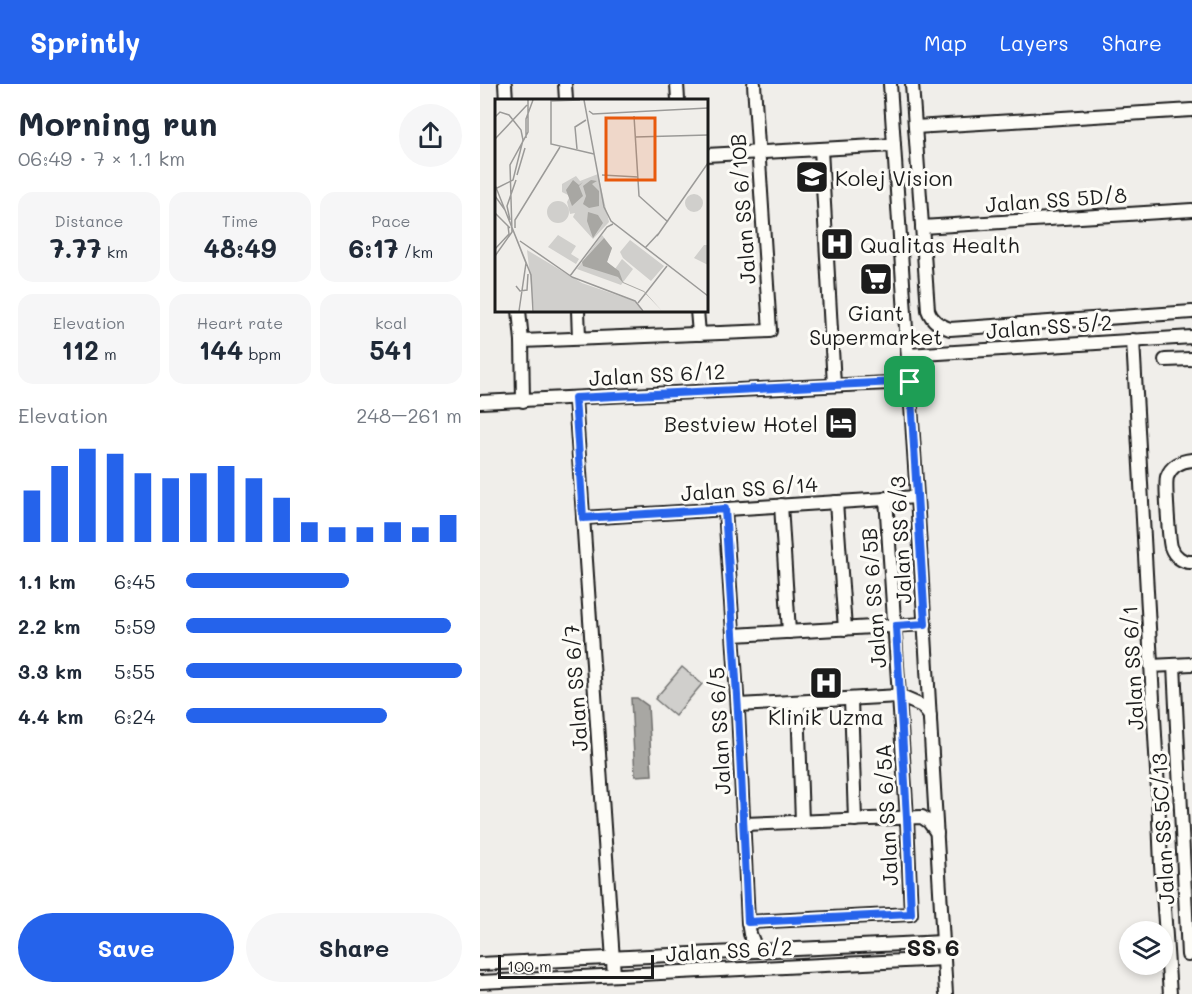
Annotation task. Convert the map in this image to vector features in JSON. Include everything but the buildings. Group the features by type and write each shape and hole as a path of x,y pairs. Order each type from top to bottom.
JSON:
{"street":[{"path":"505,84 506,99"},
{"path":"565,84 566,99"},
{"path":"677,84 678,99"},
{"name":"Jalan SS 6/10B","path":"699,334 770,331 754,84"},
{"name":"Jalan SS 6/3","path":"890,84 946,994"},
{"path":"912,84 928,310 935,322 950,329 1192,312"},
{"path":"915,127 1192,110"},
{"path":"708,155 894,145"},
{"path":"821,149 834,385"},
{"name":"Jalan SS 5D/8","path":"922,227 1192,210"},
{"path":"519,312 523,401"},
{"path":"578,312 579,338"},
{"path":"522,341 699,334 697,312"},
{"name":"Jalan SS 5/2","path":"908,355 1192,337"},
{"name":"Jalan SS 6/1","path":"1133,340 1165,921"},
{"path":"1165,360 1192,359"},
{"name":"Jalan SS 6/12","path":"481,402 910,382"},
{"name":"Jalan SS 6/7","path":"575,398 614,975"},
{"path":"1192,460 1186,460 1173,466 1167,479 1171,547 1177,557 1186,563 1192,562"},
{"name":"Jalan SS 6/14","path":"583,518 917,497"},
{"name":"Jalan SS 6/5B","path":"886,498 899,696"},
{"path":"836,502 845,629"},
{"path":"781,505 789,632"},
{"name":"Jalan SS 6/5","path":"725,509 738,705 748,922 757,951"},
{"path":"734,635 925,624"},
{"path":"1152,666 1192,664"},
{"name":"Jalan SS 5C/13","path":"1174,665 1190,954"},
{"path":"738,705 899,696 922,706 930,717"},
{"name":"Jalan SS 6/5A","path":"748,922 911,914 899,696"},
{"path":"851,699 855,820"},
{"path":"798,702 802,822"},
{"path":"744,825 922,817 929,822 937,834"},
{"name":"Jalan SS 6/2","path":"480,964 943,942"},
{"path":"1173,955 1190,954"},
{"name":"Jalan SS 6/2","path":"480,982 944,959"},
{"name":"Jalan SS 6/1","path":"1169,975 1170,994"}],"shaded area":[{"path":"682,667 702,684 675,716 655,699"},
{"path":"631,698 637,698 648,706 652,775 635,776"}],"place":[{"name":"Kolej Vision","path":"812,177"},
{"name":"Qualitas Health","path":"837,244"},
{"name":"Giant Supermarket","path":"876,279"},
{"name":"Bestview Hotel","path":"841,423"},
{"name":"Klinik Uzma","path":"826,683"}],"district":[{"name":"SS 6","path":"933,946"}],"route":[{"path":"910,382 925,624 896,626 911,914 748,922 725,509 583,518 575,398 910,382"}]}
